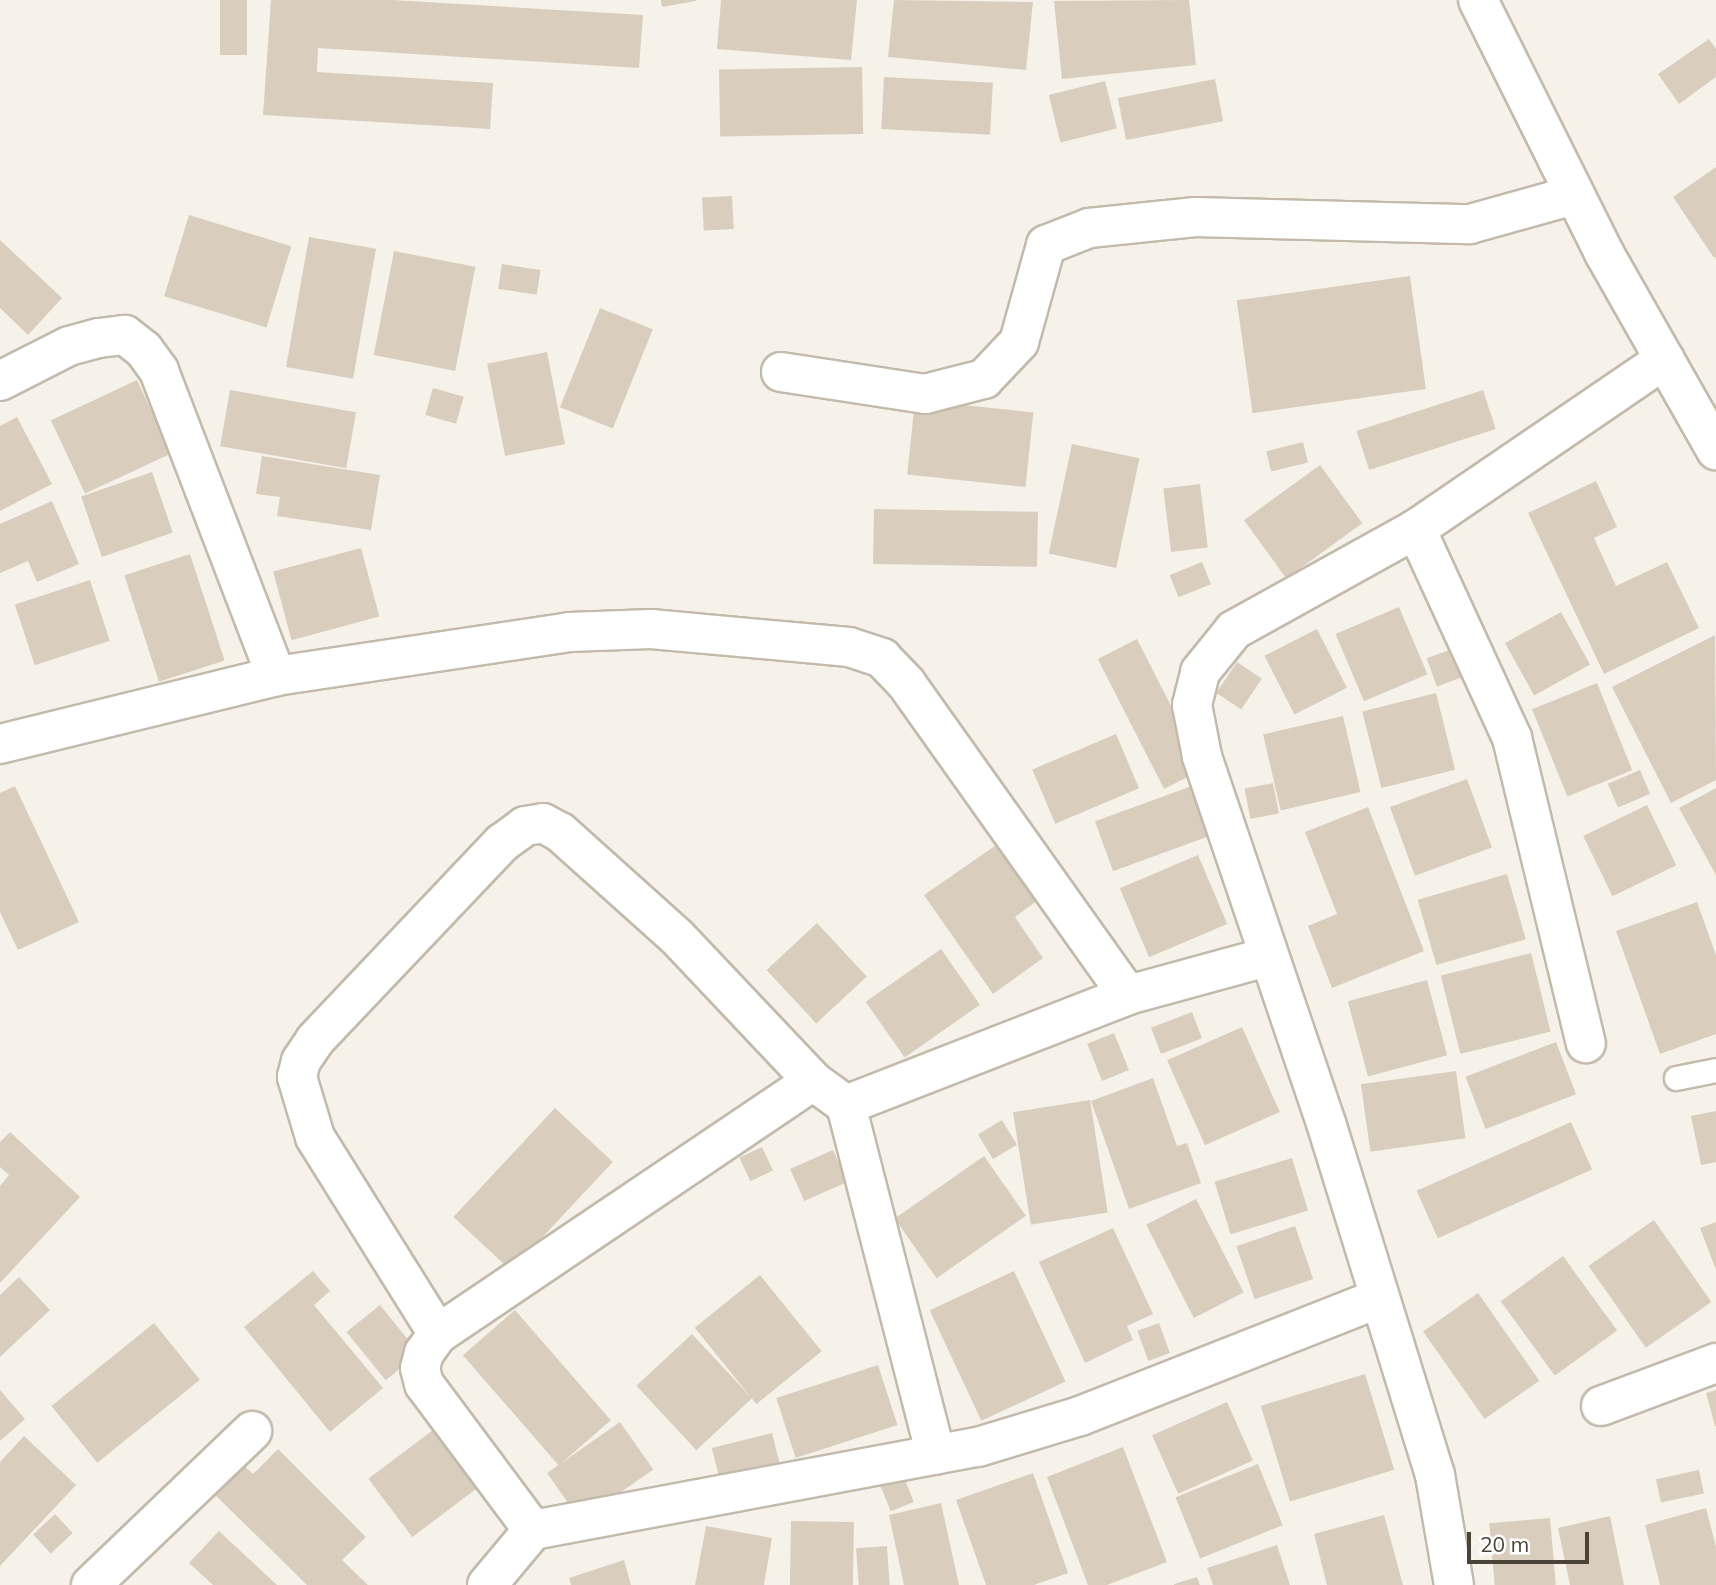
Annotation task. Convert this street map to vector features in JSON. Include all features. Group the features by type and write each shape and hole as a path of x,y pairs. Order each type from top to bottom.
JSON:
{"street":[{"path":"1478,0 1574,195 1716,450"},
{"path":"781,372 925,394 984,379 1019,342 1046,246 1089,228 1195,216 1470,224 1574,195"},
{"path":"0,381 69,346 99,338 125,335 144,350 159,371 276,676"},
{"path":"1454,1585 1435,1475 1377,1299 1327,1126 1267,957 1202,756 1192,705 1200,672 1234,630 1416,529 1665,359"},
{"path":"1416,529 1512,738 1586,1043"},
{"path":"2,736 276,676 483,642 637,629 849,647 882,658 906,683 1128,995"},
{"path":"438,1334 315,1137 297,1077 301,1061 315,1040 502,843 524,825 543,823 570,841 677,937 814,1081 846,1105 936,1455"},
{"path":"846,1105 1128,995 1267,957"},
{"path":"533,1530 424,1384 420,1368 438,1334 814,1081"},
{"path":"487,1585 533,1530 978,1447 1080,1416 1377,1299"},
{"path":"1601,1406 1716,1363"},
{"path":"91,1585 252,1431"}],"lane":[{"path":"1676,1078 1716,1070"}],"building":[{"path":"220,0 247,0 247,55 220,55"},
{"path":"271,0 393,0 643,15 639,68 318,48 317,72 493,83 490,129 263,115"},
{"path":"661,0 696,0 696,1 662,7"},
{"path":"721,0 857,0 851,60 717,49"},
{"path":"894,0 1033,2 1026,70 888,57"},
{"path":"1189,0 1196,65 1062,79 1054,1"},
{"path":"1709,39 1716,49 1716,77 1679,104 1658,74"},
{"path":"862,67 863,134 720,136 719,69"},
{"path":"884,77 993,83 990,135 881,129"},
{"path":"1215,79 1223,121 1126,140 1118,98"},
{"path":"1105,81 1117,129 1061,143 1049,95"},
{"path":"1716,167 1716,257 1714,258 1673,197"},
{"path":"732,196 734,229 704,231 702,198"},
{"path":"189,215 291,246 266,328 164,296"},
{"path":"309,237 376,249 353,379 286,367"},
{"path":"0,240 62,298 28,335 0,308"},
{"path":"394,251 475,267 455,371 374,355"},
{"path":"502,264 541,270 537,295 498,289"},
{"path":"1410,276 1426,389 1253,413 1237,300"},
{"path":"600,308 653,329 613,429 560,407"},
{"path":"547,352 565,444 505,456 487,364"},
{"path":"137,380 171,453 85,494 51,420"},
{"path":"433,388 464,397 456,424 425,415"},
{"path":"230,390 356,412 346,468 220,446"},
{"path":"1483,390 1496,429 1369,470 1357,431"},
{"path":"915,400 1033,412 1026,487 907,475"},
{"path":"17,417 52,484 0,511 0,426"},
{"path":"1303,442 1308,462 1271,472 1266,451"},
{"path":"1072,444 1139,458 1116,568 1049,554"},
{"path":"262,456 380,475 371,530 277,516 280,497 256,494"},
{"path":"1320,465 1362,523 1286,579 1244,520"},
{"path":"152,472 173,533 102,557 81,496"},
{"path":"1596,481 1617,527 1594,538 1616,586 1667,562 1699,628 1604,674 1528,513"},
{"path":"1200,484 1208,548 1171,552 1163,489"},
{"path":"52,501 79,564 37,582 28,561 0,573 0,524"},
{"path":"874,509 1038,512 1037,567 873,564"},
{"path":"361,548 379,617 291,640 273,572"},
{"path":"190,554 225,661 159,682 124,575"},
{"path":"1202,562 1211,584 1179,597 1170,575"},
{"path":"90,580 110,641 35,665 15,604"},
{"path":"1399,607 1428,674 1364,701 1335,634"},
{"path":"1561,612 1590,664 1534,696 1505,643"},
{"path":"1317,629 1347,688 1294,715 1264,656"},
{"path":"1715,635 1716,780 1671,803 1612,687"},
{"path":"1137,639 1203,769 1164,789 1098,659"},
{"path":"1452,649 1462,677 1437,686 1427,658"},
{"path":"1237,662 1262,679 1241,709 1216,693"},
{"path":"1597,683 1632,770 1567,796 1532,709"},
{"path":"1436,693 1455,770 1381,788 1362,711"},
{"path":"1343,716 1361,792 1281,810 1263,734"},
{"path":"1116,734 1139,788 1055,824 1032,770"},
{"path":"1640,770 1650,794 1618,808 1608,784"},
{"path":"1467,779 1492,848 1415,876 1390,807"},
{"path":"1203,782 1221,832 1113,871 1095,821"},
{"path":"1273,783 1279,813 1250,819 1245,789"},
{"path":"15,786 79,922 18,950 0,912 0,793"},
{"path":"1716,788 1716,875 1679,808"},
{"path":"1647,805 1676,865 1613,896 1583,836"},
{"path":"1368,807 1424,951 1332,988 1308,926 1337,914 1305,832"},
{"path":"1002,841 1041,898 1015,917 1043,958 993,994 924,895"},
{"path":"1198,855 1227,924 1149,957 1120,888"},
{"path":"1507,874 1526,939 1436,965 1418,900"},
{"path":"1697,902 1716,955 1716,1034 1660,1054 1616,931"},
{"path":"817,923 867,976 816,1023 767,970"},
{"path":"941,949 980,1005 905,1057 866,1002"},
{"path":"1531,953 1551,1032 1460,1054 1441,975"},
{"path":"1427,980 1447,1055 1368,1077 1348,1001"},
{"path":"1192,1012 1202,1038 1161,1054 1151,1028"},
{"path":"1242,1027 1280,1112 1205,1145 1167,1060"},
{"path":"1114,1033 1129,1070 1102,1081 1087,1044"},
{"path":"1556,1042 1576,1094 1486,1129 1465,1077"},
{"path":"1456,1071 1465,1138 1370,1152 1361,1084"},
{"path":"1153,1078 1177,1146 1187,1143 1201,1183 1129,1209 1091,1101"},
{"path":"1090,1100 1108,1213 1031,1225 1013,1112"},
{"path":"555,1108 613,1162 511,1271 453,1217"},
{"path":"1716,1111 1716,1162 1701,1165 1691,1116"},
{"path":"1002,1120 1017,1145 993,1159 978,1134"},
{"path":"1571,1122 1592,1170 1438,1238 1417,1191"},
{"path":"10,1132 80,1197 0,1283 0,1186 9,1175 0,1167 0,1142"},
{"path":"762,1147 773,1171 750,1181 739,1158"},
{"path":"833,1150 847,1182 804,1201 790,1169"},
{"path":"984,1156 1026,1216 937,1278 895,1219"},
{"path":"1292,1158 1308,1211 1231,1234 1215,1182"},
{"path":"1196,1199 1244,1293 1194,1318 1146,1224"},
{"path":"1654,1220 1711,1302 1646,1348 1588,1266"},
{"path":"1716,1222 1716,1270 1700,1228"},
{"path":"1295,1226 1313,1279 1255,1299 1236,1246"},
{"path":"1113,1228 1153,1314 1127,1326 1133,1340 1085,1363 1039,1262"},
{"path":"1563,1256 1617,1330 1555,1376 1501,1301"},
{"path":"313,1271 330,1291 314,1305 383,1388 330,1432 244,1327"},
{"path":"1014,1271 1066,1382 981,1421 930,1310"},
{"path":"760,1275 822,1351 756,1404 695,1328"},
{"path":"19,1277 50,1310 0,1357 0,1295"},
{"path":"1478,1293 1539,1381 1484,1419 1423,1331"},
{"path":"380,1305 419,1353 386,1380 347,1332"},
{"path":"515,1310 611,1420 559,1465 463,1355"},
{"path":"154,1323 200,1380 97,1463 51,1406"},
{"path":"1159,1323 1170,1353 1148,1361 1137,1331"},
{"path":"692,1334 752,1398 696,1450 636,1386"},
{"path":"878,1365 897,1425 796,1458 776,1398"},
{"path":"1365,1374 1394,1470 1290,1501 1261,1406"},
{"path":"0,1390 25,1419 0,1441"},
{"path":"1716,1390 1716,1426 1715,1426 1706,1393"},
{"path":"1227,1402 1253,1460 1178,1494 1152,1435"},
{"path":"620,1422 653,1470 580,1521 547,1473"},
{"path":"441,1424 485,1482 412,1537 368,1479"},
{"path":"772,1433 779,1462 719,1477 712,1448"},
{"path":"24,1436 76,1485 0,1566 0,1462"},
{"path":"1123,1447 1167,1562 1107,1585 1088,1585 1047,1477"},
{"path":"278,1449 366,1537 342,1560 368,1585 307,1585 210,1490 239,1461 253,1474"},
{"path":"1258,1464 1283,1525 1200,1559 1175,1497"},
{"path":"1699,1470 1704,1493 1661,1503 1656,1479"},
{"path":"1033,1473 1068,1573 1034,1585 986,1585 956,1500"},
{"path":"903,1475 914,1502 891,1511 880,1484"},
{"path":"941,1503 959,1585 904,1585 889,1515"},
{"path":"1706,1508 1716,1547 1716,1585 1660,1585 1645,1525"},
{"path":"55,1514 73,1533 51,1553 33,1534"},
{"path":"1384,1515 1403,1585 1327,1585 1314,1534"},
{"path":"1610,1516 1624,1585 1570,1585 1558,1528"},
{"path":"1550,1518 1556,1585 1495,1585 1489,1523"},
{"path":"791,1521 854,1522 853,1585 790,1585"},
{"path":"706,1526 772,1538 764,1585 695,1585"},
{"path":"219,1531 277,1585 213,1585 189,1563"},
{"path":"1277,1545 1290,1585 1213,1585 1207,1568"},
{"path":"887,1546 890,1585 859,1585 856,1548"},
{"path":"624,1560 631,1585 571,1585 569,1578"},
{"path":"1197,1577 1200,1585 1174,1585 1174,1584"}]}
